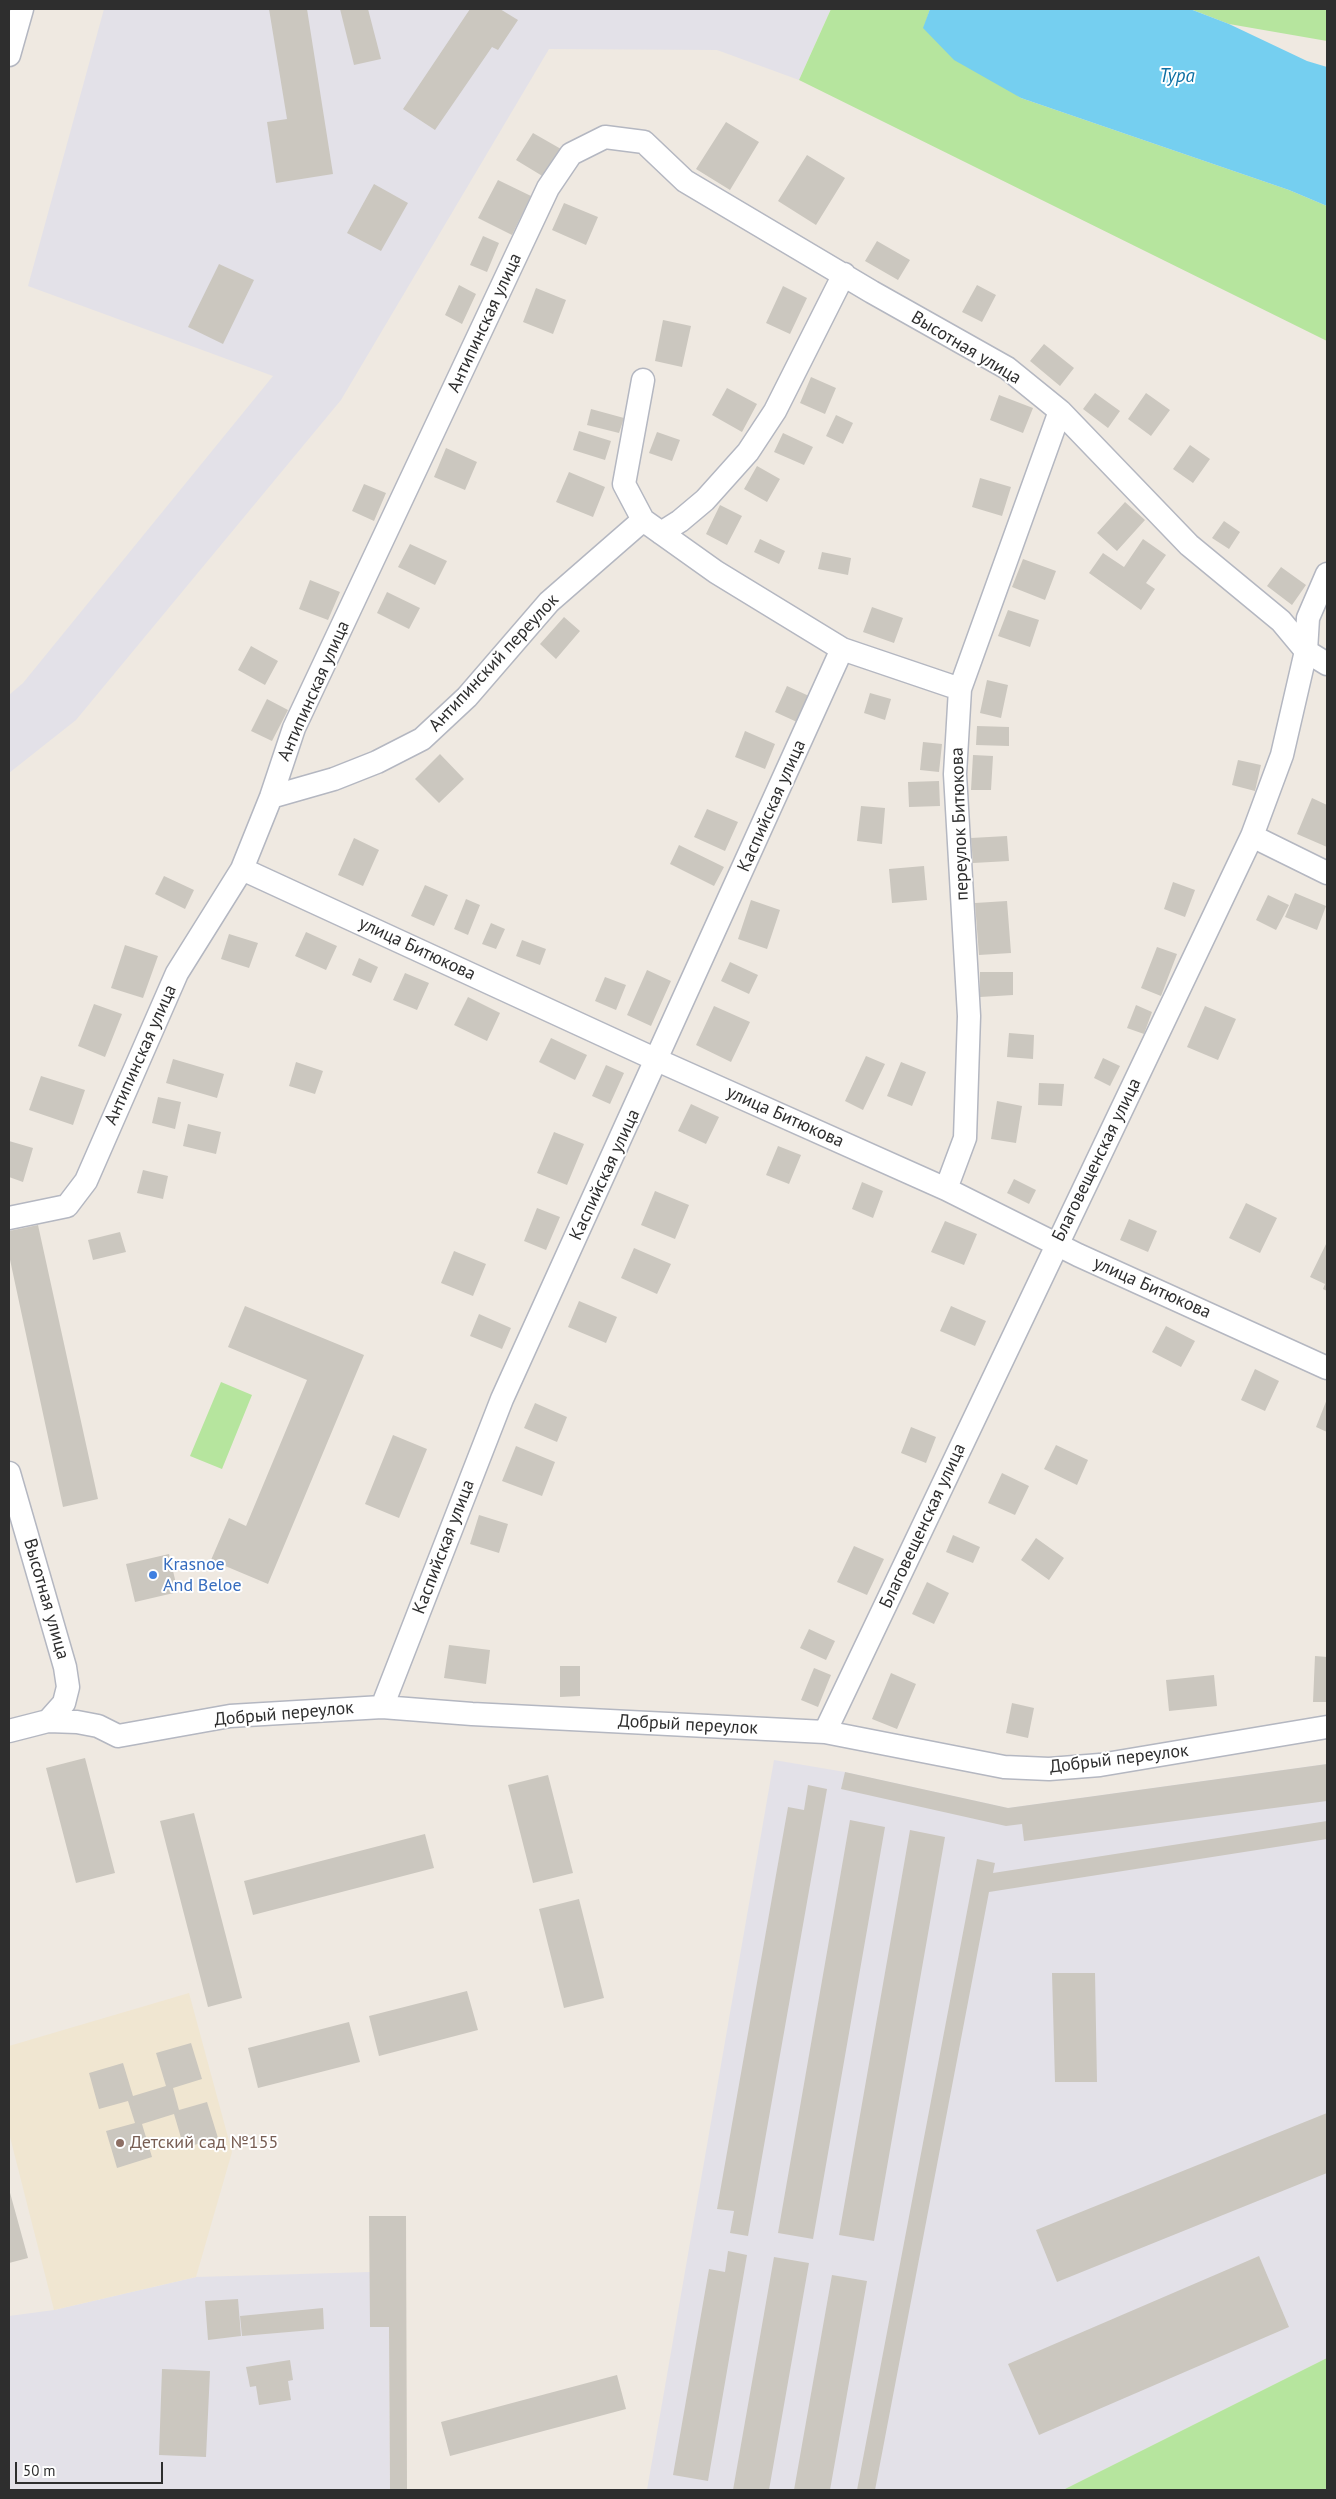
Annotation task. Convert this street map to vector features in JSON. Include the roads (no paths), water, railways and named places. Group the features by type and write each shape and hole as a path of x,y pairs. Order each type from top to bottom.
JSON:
{"street":[{"path":"9,54 22,9"},
{"name":"Высотная улица","path":"605,137 644,142 685,181 1007,368 1060,411 1189,545 1281,621 1306,651 1327,664"},
{"name":"Антипинская улица","path":"9,1218 67,1206 86,1181 177,973 242,869 271,797 294,728 548,188 572,154 605,137"},
{"path":"661,532 680,521 705,500 748,452 775,411 844,274"},
{"path":"644,380 624,484 643,520 716,572 842,649 960,689"},
{"name":"переулок Битюкова","path":"946,1189 965,1138 969,1035 955,774 960,689 1060,411"},
{"name":"Антипинский переулок","path":"271,797 334,779 376,762 422,739 467,696 549,602 643,520"},
{"name":"Благовещенская улица","path":"825,1732 1252,836 1282,754 1306,651 1308,618 1327,574"},
{"name":"Каспийская улица","path":"382,1707 502,1399 842,649"},
{"path":"1252,836 1327,873"},
{"name":"улица Битюкова","path":"242,869 657,1060 946,1189 1057,1243 1327,1368"},
{"name":"Высотная улица","path":"9,1473 58,1640 68,1687 64,1703 48,1721"},
{"name":"Добрый переулок","path":"9,1731 48,1721 77,1722 98,1726 118,1736 230,1716 382,1707 472,1714 825,1732 1004,1767 1050,1769 1100,1765 1327,1727"}],"water":[{"name":"Тура","path":"930,9 1190,9 1229,24 1307,61 1327,67 1327,206 1289,190 1021,98 954,60 923,28"}],"place":[{"name":"Krasnoe And Beloe","path":"153,1575"},
{"name":"Детский сад №155","path":"120,2143"}]}
